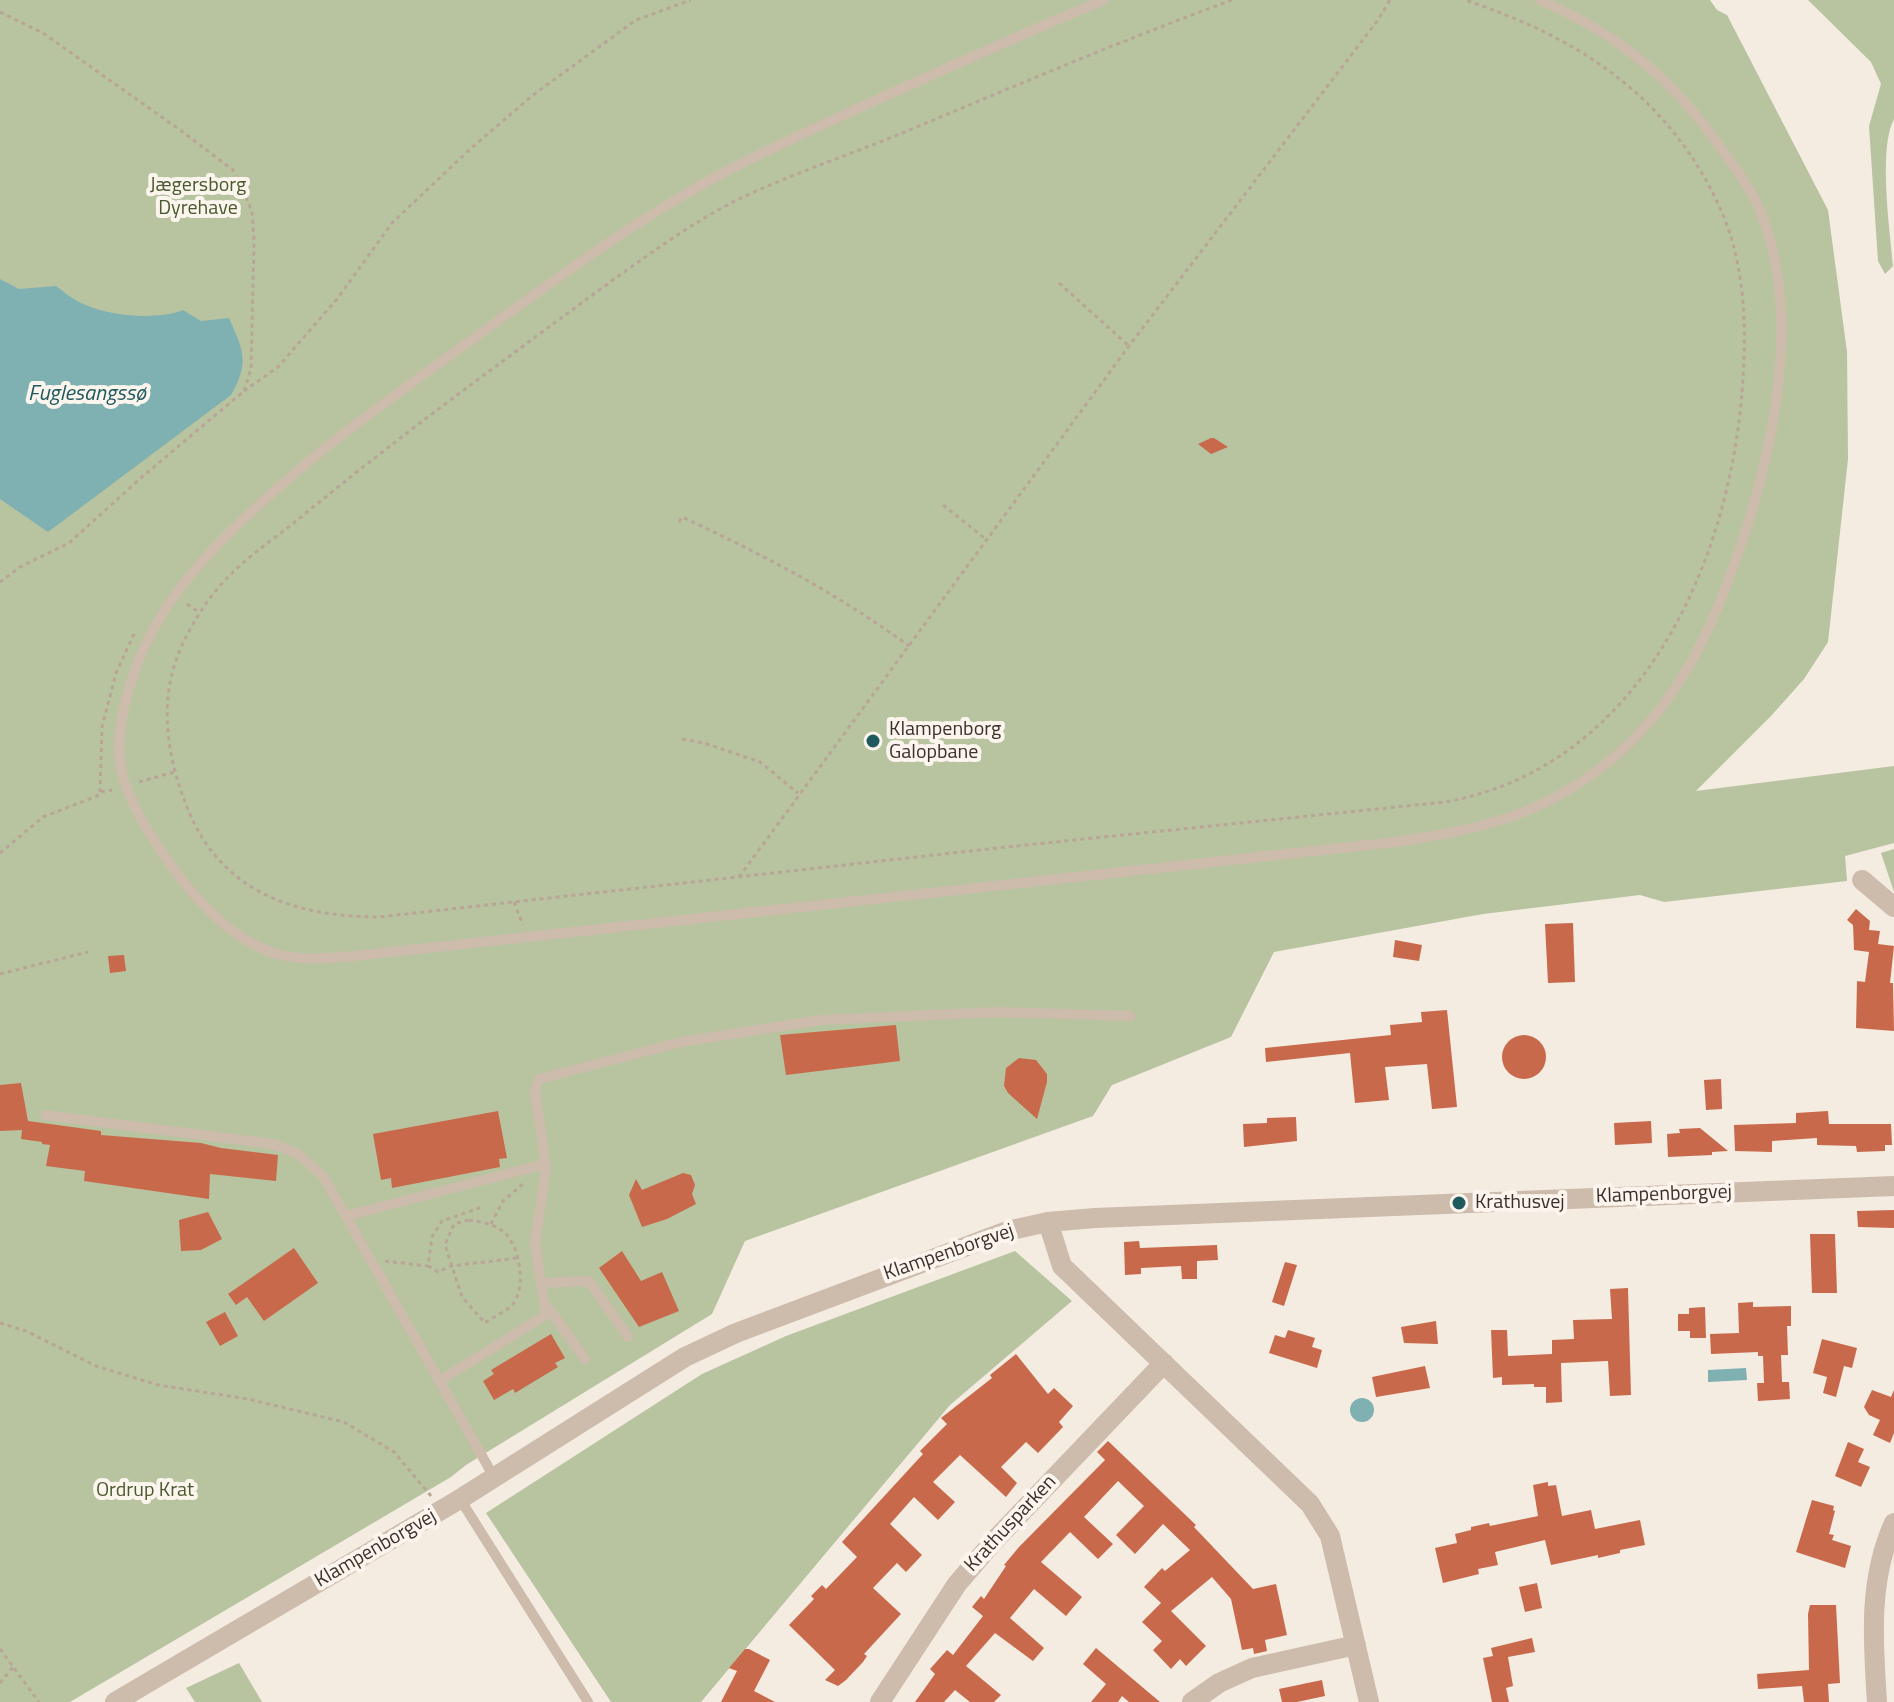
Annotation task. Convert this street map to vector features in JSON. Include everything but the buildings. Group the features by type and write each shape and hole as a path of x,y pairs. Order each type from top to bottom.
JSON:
{"street":[{"path":"1862,880 1894,907"},
{"name":"Klampenborgvej","path":"115,1702 442,1510 685,1357 736,1333 1007,1231 1048,1222 1095,1218 1894,1186"},
{"path":"1048,1222 1062,1266 1310,1504 1330,1536 1369,1702"},
{"name":"Krathusparken","path":"880,1702 957,1584 993,1542 1164,1363"},
{"path":"1877,1702 1872,1630 1877,1580 1894,1523"},
{"path":"1192,1702 1219,1683 1252,1668 1356,1645"}],"lane":[{"path":"1104,0 822,124 714,178 635,224 314,455 234,526 194,567 163,611 142,655 124,707 119,741 123,776 140,817 162,854 201,901 223,922 265,950 301,958 354,956 1396,842 1471,830 1513,818 1557,797 1607,763 1653,721 1691,666 1722,598 1745,533 1774,411 1780,349 1773,252 1756,202 1725,153 1685,100 1658,73 1622,44 1540,0"},
{"path":"439,1381 546,1315 535,1243 545,1166 535,1091 539,1079 681,1042 820,1020 999,1012 1130,1016"},
{"path":"45,1115 273,1144 298,1154 323,1176 494,1477"},
{"path":"346,1216 545,1166"},
{"path":"541,1283 589,1281 628,1337"},
{"path":"544,1302 585,1359"},
{"path":"460,1499 588,1702"}],"path":[{"path":"0,582 20,567 69,543 244,391 278,367 337,299 392,223 533,95 636,20 691,0"},
{"path":"1232,0 757,191 688,228 410,431 247,560 222,584 200,613 177,656 169,684 166,721 170,751 191,816 211,850 230,872 264,895 289,906 336,916 379,917 1461,799 1511,782 1545,766 1582,741 1638,684 1672,631 1706,556 1732,469 1741,412 1745,353 1743,296 1735,250 1712,192 1685,146 1654,107 1618,77 1560,39 1465,0"},
{"path":"739,877 1129,346 1390,0"},
{"path":"0,12 43,33 233,170 252,211 254,241 251,369 244,391"},
{"path":"1059,283 1129,346"},
{"path":"943,505 987,540"},
{"path":"679,522 682,517 738,543 857,608 909,646"},
{"path":"682,739 760,762 798,793"},
{"path":"0,853 43,817 100,792"},
{"path":"514,902 527,937"},
{"path":"0,974 88,952"},
{"path":"491,1224 503,1201 545,1166"},
{"path":"428,1266 432,1237 442,1221 482,1207"},
{"path":"469,1220 491,1224 505,1234 517,1258 520,1291 511,1306 485,1323 462,1297 445,1245 454,1224 469,1220"},
{"path":"370,1259 428,1266 438,1272 451,1266 517,1258"},
{"path":"0,1323 26,1331 96,1366 158,1385 248,1399 344,1422 394,1452 442,1510"},
{"path":"0,1649 39,1702"},
{"path":"0,1683 14,1666"}],"green space":[{"name":"Klampenborg Galopbane","path":"0,0 1710,0 1717,10 1727,15 1828,210 1847,352 1848,459 1828,642 1804,679 1696,791 1894,766 1894,843 1845,856 1847,881 1664,902 1640,895 1483,914 1274,952 1231,1037 1112,1085 1093,1116 745,1241 712,1314 451,1477 70,1702 0,1702"},
{"path":"1808,0 1894,0 1894,119 1889,132 1886,169 1893,266 1885,274 1878,261 1869,126 1881,84 1871,62"},
{"path":"1894,849 1894,892 1881,853"},
{"path":"1015,1251 1072,1301 950,1405 701,1702 611,1702 486,1513 702,1374 786,1336"},
{"path":"239,1663 262,1702 195,1702 186,1688"}],"water":[{"name":"Fuglesangssø","path":"0,279 19,289 56,286 77,301 115,313 144,316 183,310 201,321 229,318 242,356 237,384 231,395 48,532 0,499"},
{"path":"1746,1368 1747,1380 1708,1382 1708,1370"},
{"path":"1362,1398 1371,1401 1374,1410 1371,1419 1362,1422 1353,1419 1350,1410 1353,1401"}],"place":[{"name":"Klampenborg Galopbane","path":"873,741"},
{"name":"Krathusvej","path":"1459,1203"}],"park label":[{"name":"Jægersborg Dyrehave","path":"198,198"},
{"name":"Ordrup Krat","path":"145,1491"}]}
